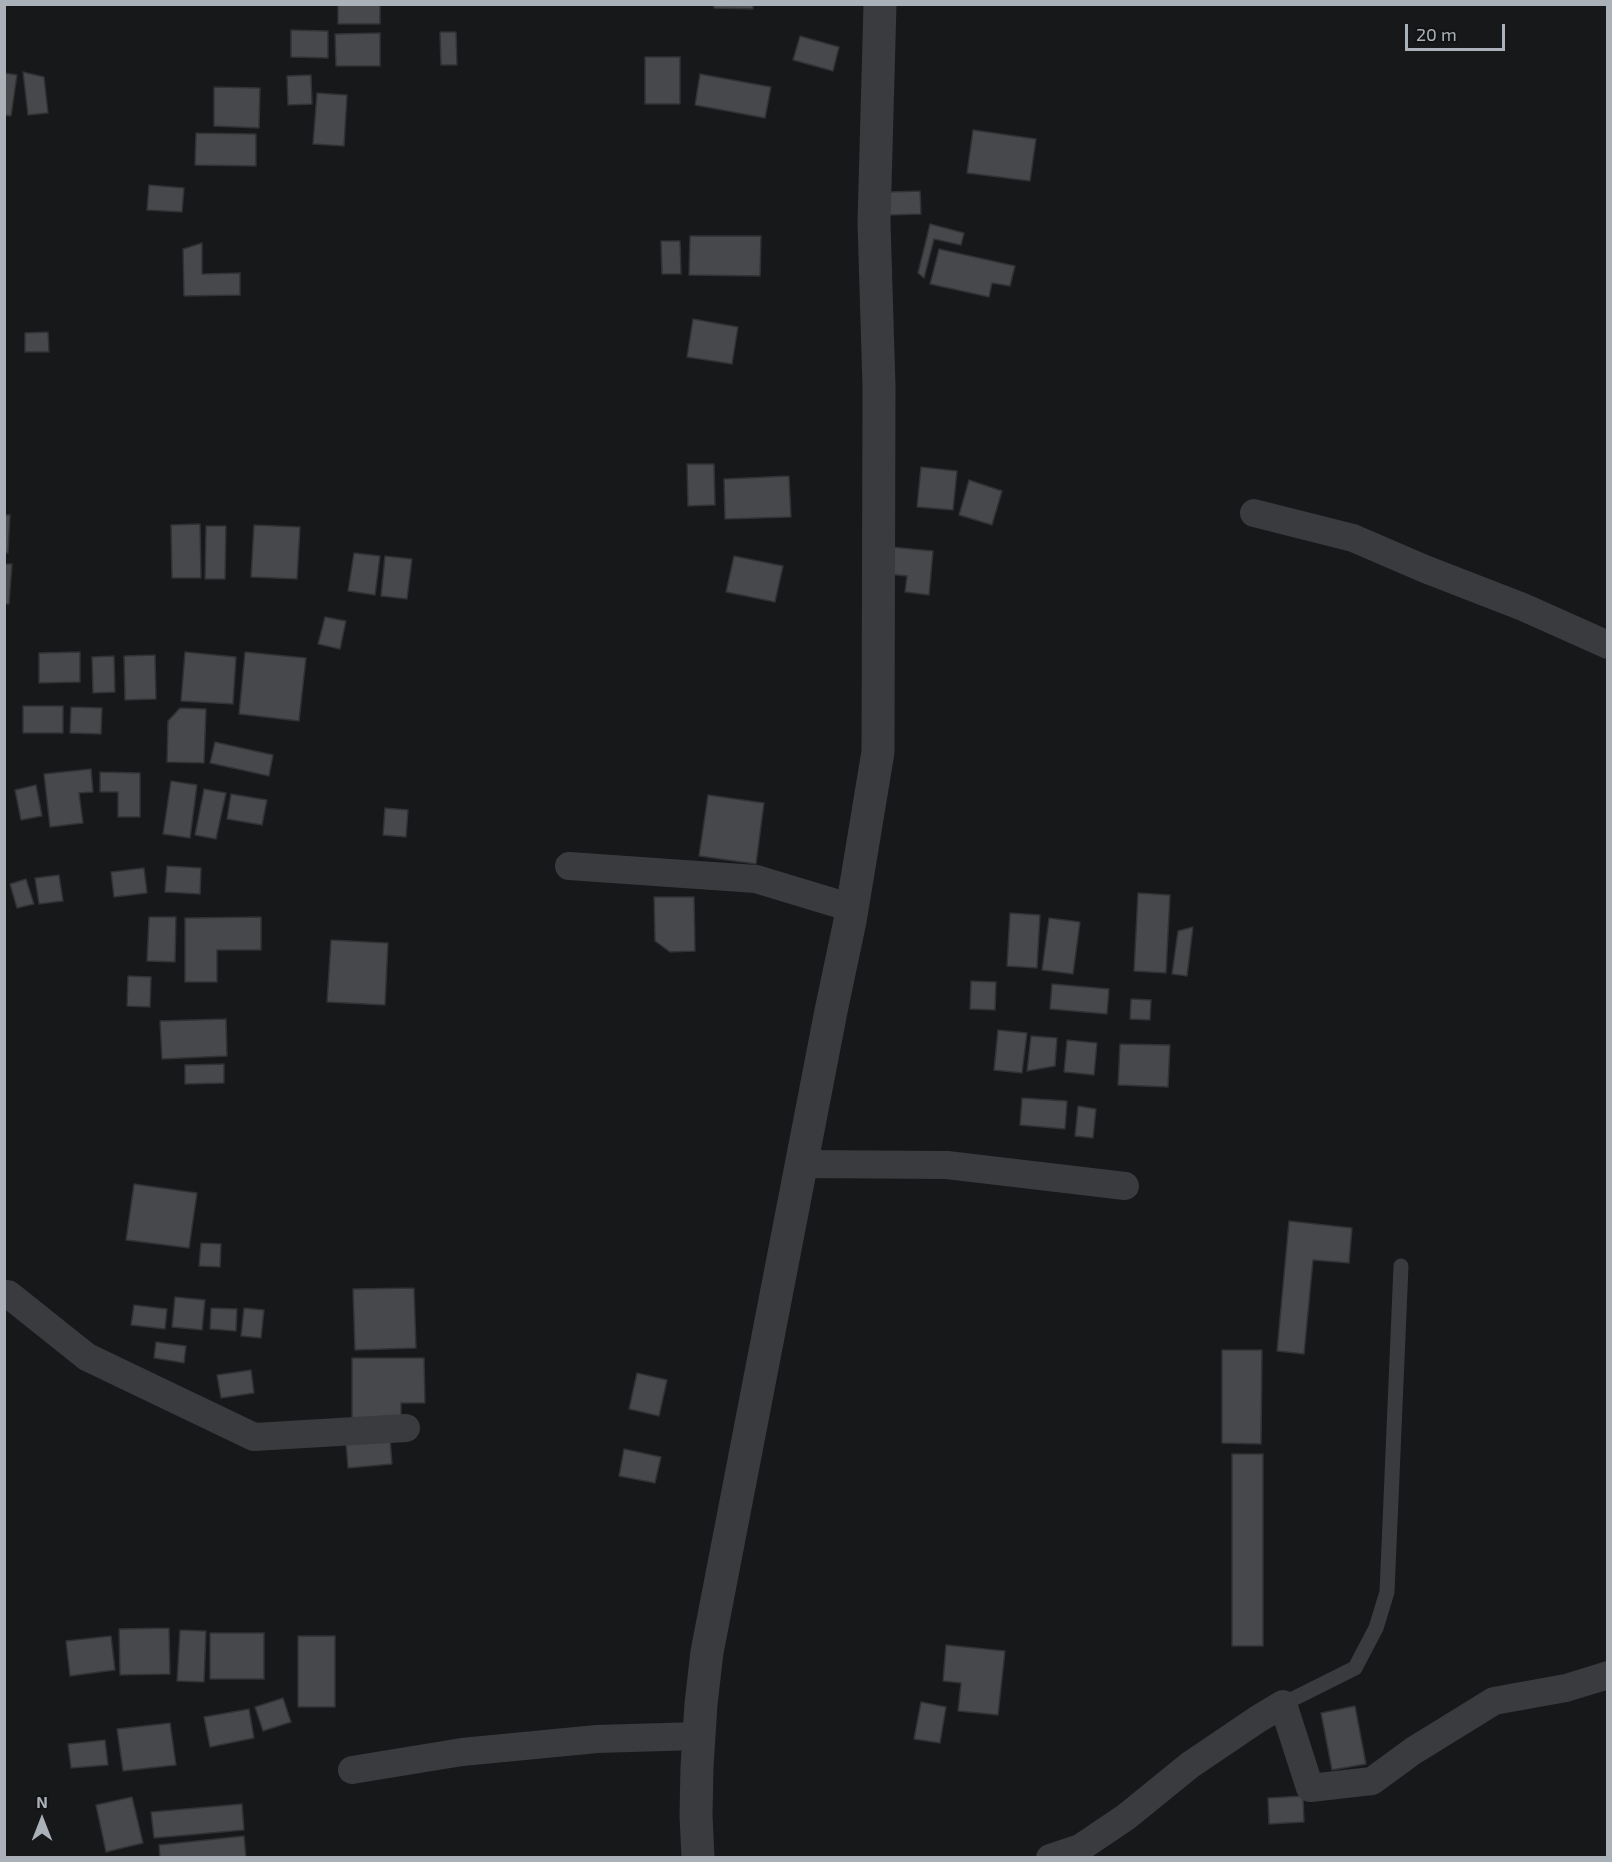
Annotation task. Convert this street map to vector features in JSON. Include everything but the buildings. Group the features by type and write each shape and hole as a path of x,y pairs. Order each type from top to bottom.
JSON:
{"street":[{"path":"698,1857 696,1815 699,1736 707,1652 852,909 878,752 879,387 874,222 880,4"},
{"path":"1254,513 1353,538 1523,607 1608,645"},
{"path":"569,866 756,879 852,909"},
{"path":"801,1164 947,1165 1125,1186"},
{"path":"4,1293 87,1357 254,1437 406,1428"},
{"path":"1050,1857 1080,1848 1126,1817 1190,1765 1283,1704 1310,1788 1372,1781 1413,1751 1494,1701 1566,1688 1608,1675"},
{"path":"352,1770 462,1752 586,1740 699,1736"}],"lane":[{"path":"1283,1704 1355,1668 1376,1628 1387,1592 1401,1266"}]}
